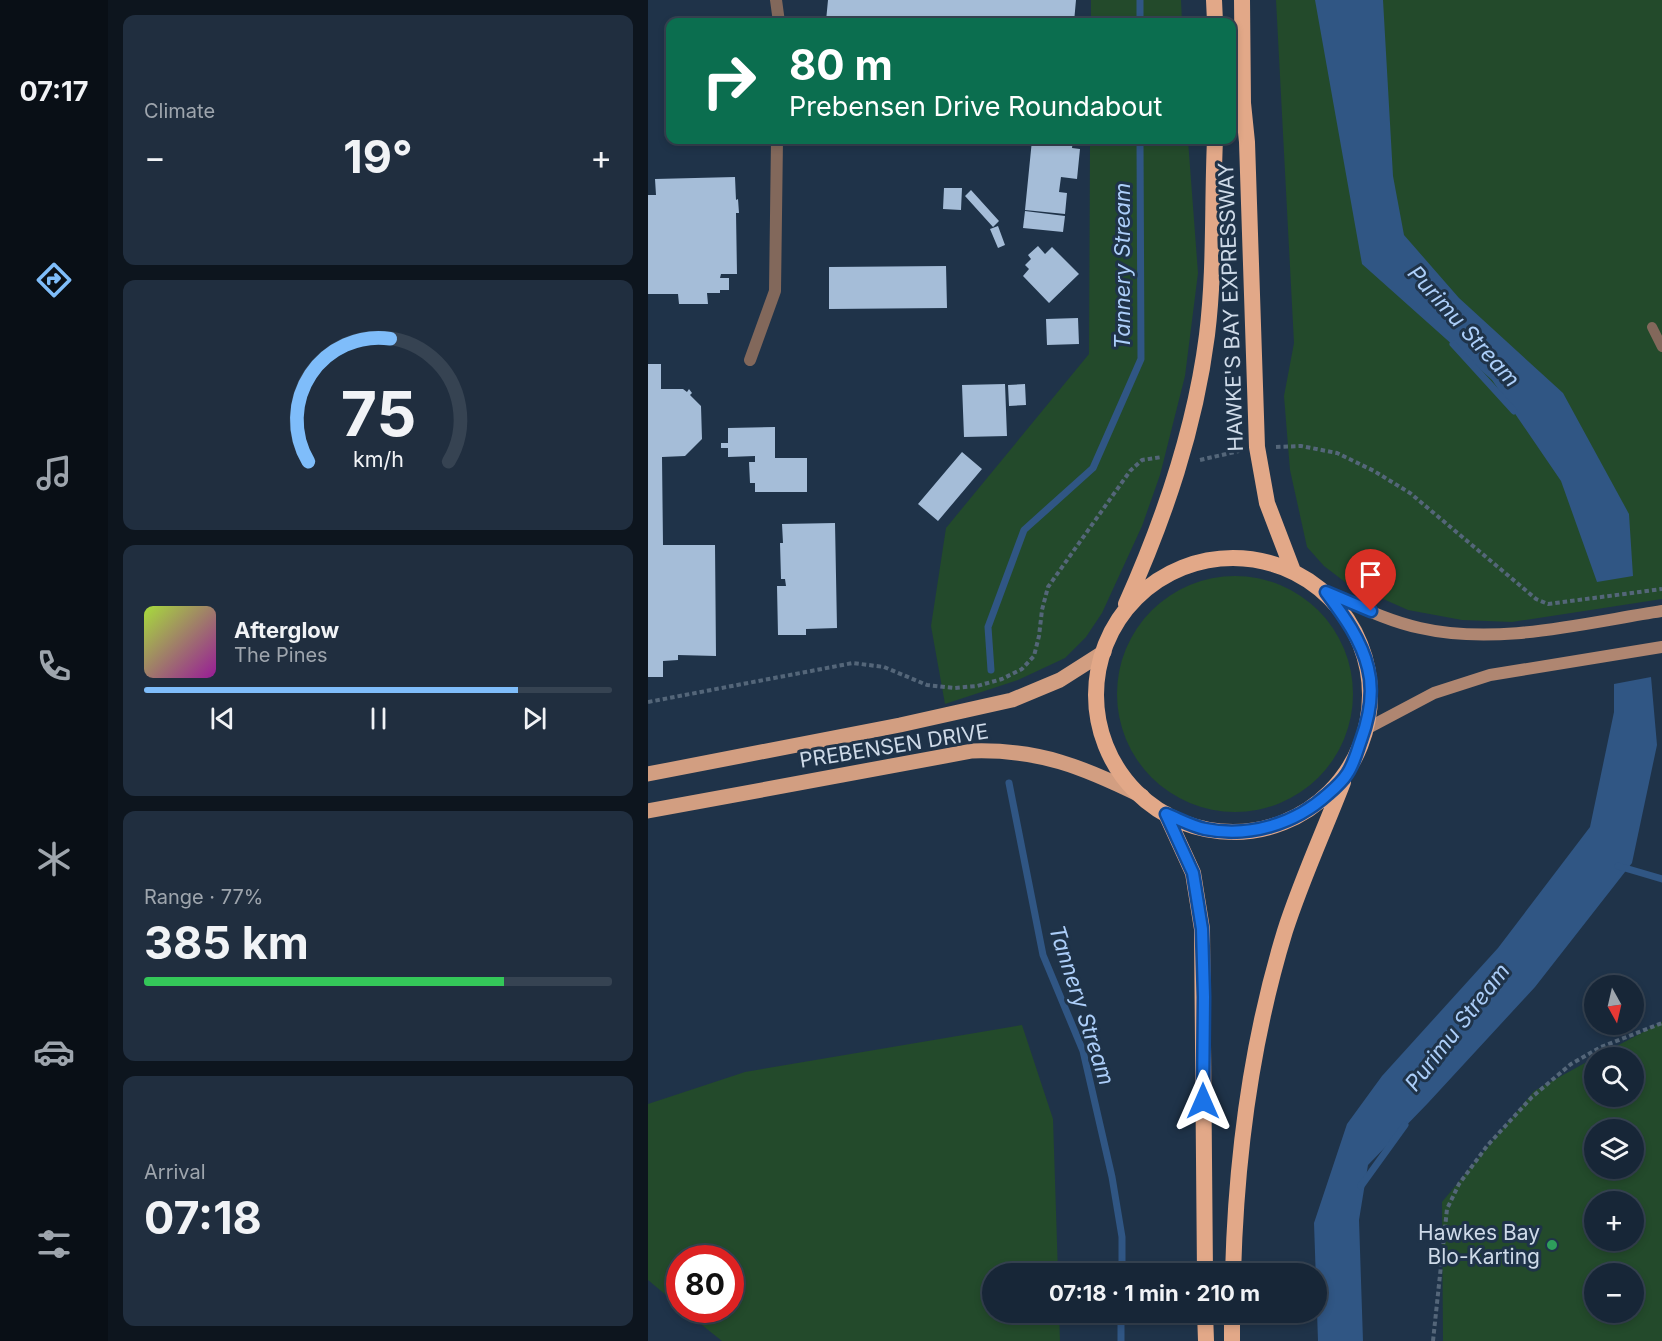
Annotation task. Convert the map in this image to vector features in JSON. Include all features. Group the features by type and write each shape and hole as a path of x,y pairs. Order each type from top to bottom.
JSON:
{"highway":[{"path":"1214,0 1215,18"},
{"name":"HAWKE'S BAY EXPRESSWAY","path":"1242,0 1243,103 1247,142 1257,447 1267,503 1293,571"},
{"name":"HAWKE'S BAY EXPRESSWAY","path":"1166,814 1125,780 1104,738 1099,721 1097,692 1104,652 1164,514 1190,429 1207,334 1214,259 1215,144"},
{"path":"1120,616 1147,589 1180,569 1198,563 1238,558 1258,560 1293,571 1326,592 1353,631 1369,670 1369,715 1366,729 1285,930 1268,994 1244,1121 1234,1263"},
{"path":"1166,814 1206,829 1246,831 1264,829 1307,811 1346,776"},
{"path":"1166,814 1193,873 1202,929 1205,1263"},
{"path":"1205,1323 1206,1341"},
{"path":"1232,1323 1232,1341"}],"main road":[{"path":"1326,592 1418,628 1469,635 1526,632 1662,611"},
{"path":"1366,729 1434,693 1481,677 1662,647"},
{"name":"PREBENSEN DRIVE","path":"648,774 900,725 1012,700 1060,680 1104,652"},
{"name":"PREBENSEN DRIVE","path":"648,811 972,751 1002,750 1071,764 1142,796"}],"street":[{"path":"776,0 778,18"},
{"path":"750,360 775,291 777,144"}],"lane":[{"path":"1652,327 1662,347"}],"path":[{"path":"1433,1341 1447,1209 1459,1184 1487,1146 1532,1097 1571,1064 1601,1047 1662,1023"}],"green space":[{"path":"1091,0 1181,0 1182,18 1091,18"},
{"path":"1276,0 1662,0 1662,599 1512,622 1462,620 1408,610 1345,582 1324,566 1307,547 1290,470 1284,396 1294,343"},
{"path":"1090,144 1188,144 1198,273 1185,376 1160,475 1142,526 1102,613 1086,637 1065,658 1018,680 945,704 931,626 946,528 1089,354"},
{"path":"1235,576 1280,585 1310,603 1326,619 1339,639 1348,660 1353,694 1344,739 1326,769 1310,785 1290,798 1269,807 1235,812 1190,803 1160,785 1144,769 1131,749 1122,728 1117,694 1126,649 1144,619 1160,603 1180,590 1201,581"},
{"path":"1662,1022 1662,1341 1443,1341 1442,1202 1534,1091 1584,1064 1584,1107 1644,1107 1644,1047 1615,1047 1637,1035 1644,1035 1644,1032"},
{"path":"1022,1025 1053,1119 1058,1263 982,1263 982,1323 1059,1323 1060,1341 722,1341 699,1323 744,1323 744,1245 666,1245 666,1295 648,1280 648,1104 745,1072"}],"water":[{"path":"1315,0 1383,0 1393,176 1404,235 1459,298 1563,393 1629,514 1633,576 1597,582 1561,481 1492,380 1362,264"},
{"path":"1651,677 1657,745 1632,863 1535,987 1368,1165 1359,1220 1363,1341 1318,1341 1317,1323 1327,1323 1327,1263 1315,1263 1314,1223 1347,1124 1382,1076 1498,948 1590,827 1614,712 1614,684"}],"building":[{"path":"828,0 1076,0 1074,18 826,18"},
{"path":"1032,144 1072,144 1072,148 1080,149 1077,179 1061,177 1059,192 1067,193 1065,214 1025,210"},
{"path":"735,177 739,213 736,213 737,274 721,274 720,278 729,278 729,290 707,293 708,304 679,304 678,294 648,294 648,195 656,195 655,179"},
{"path":"944,188 962,188 961,210 943,209"},
{"path":"971,190 999,221 993,227 965,196"},
{"path":"1025,211 1065,216 1063,232 1023,228"},
{"path":"998,226 1005,245 998,248 990,229"},
{"path":"1038,246 1045,254 1052,247 1079,274 1049,303 1023,276 1029,269 1025,265 1031,259 1028,255"},
{"path":"946,266 947,308 829,309 829,267"},
{"path":"1078,318 1079,344 1047,345 1046,319"},
{"path":"648,364 661,364 661,389 683,389 687,392 689,389 692,393 690,395 701,406 702,439 685,456 662,457 663,545 715,545 716,656 678,655 678,660 663,661 663,677 648,677"},
{"path":"1005,384 1007,436 964,437 962,385"},
{"path":"1025,384 1026,405 1009,406 1008,385"},
{"path":"775,427 775,458 807,458 807,492 755,492 755,483 750,483 749,462 755,462 755,456 728,457 728,448 721,448 721,443 728,443 728,428"},
{"path":"962,452 982,469 938,521 918,504"},
{"path":"835,523 837,628 806,629 806,635 778,635 777,586 786,586 785,579 781,579 782,524"}],"waterway":[{"name":"Tannery Stream","path":"1140,0 1140,18"},
{"name":"Tannery Stream","path":"991,670 988,627 1024,530 1093,468 1141,359 1140,144"},
{"name":"Purimu Stream","path":"1453,344 1514,411"},
{"name":"Tannery Stream","path":"1009,783 1043,955 1083,1051 1112,1177 1122,1237 1122,1263"},
{"path":"1618,866 1662,879"},
{"name":"Purimu Stream","path":"1361,1186 1405,1125"},
{"name":"Tannery Stream","path":"1121,1323 1121,1341"}],"place":[{"name":"Hawkes Bay Blo-Karting","path":"1552,1245"}],"route":[{"path":"1203,1101 1202,929 1193,873 1166,814 1206,829 1225,831 1264,829 1307,811 1337,785 1346,776 1366,729 1369,715 1369,670 1353,631 1326,592 1371,611"}]}
